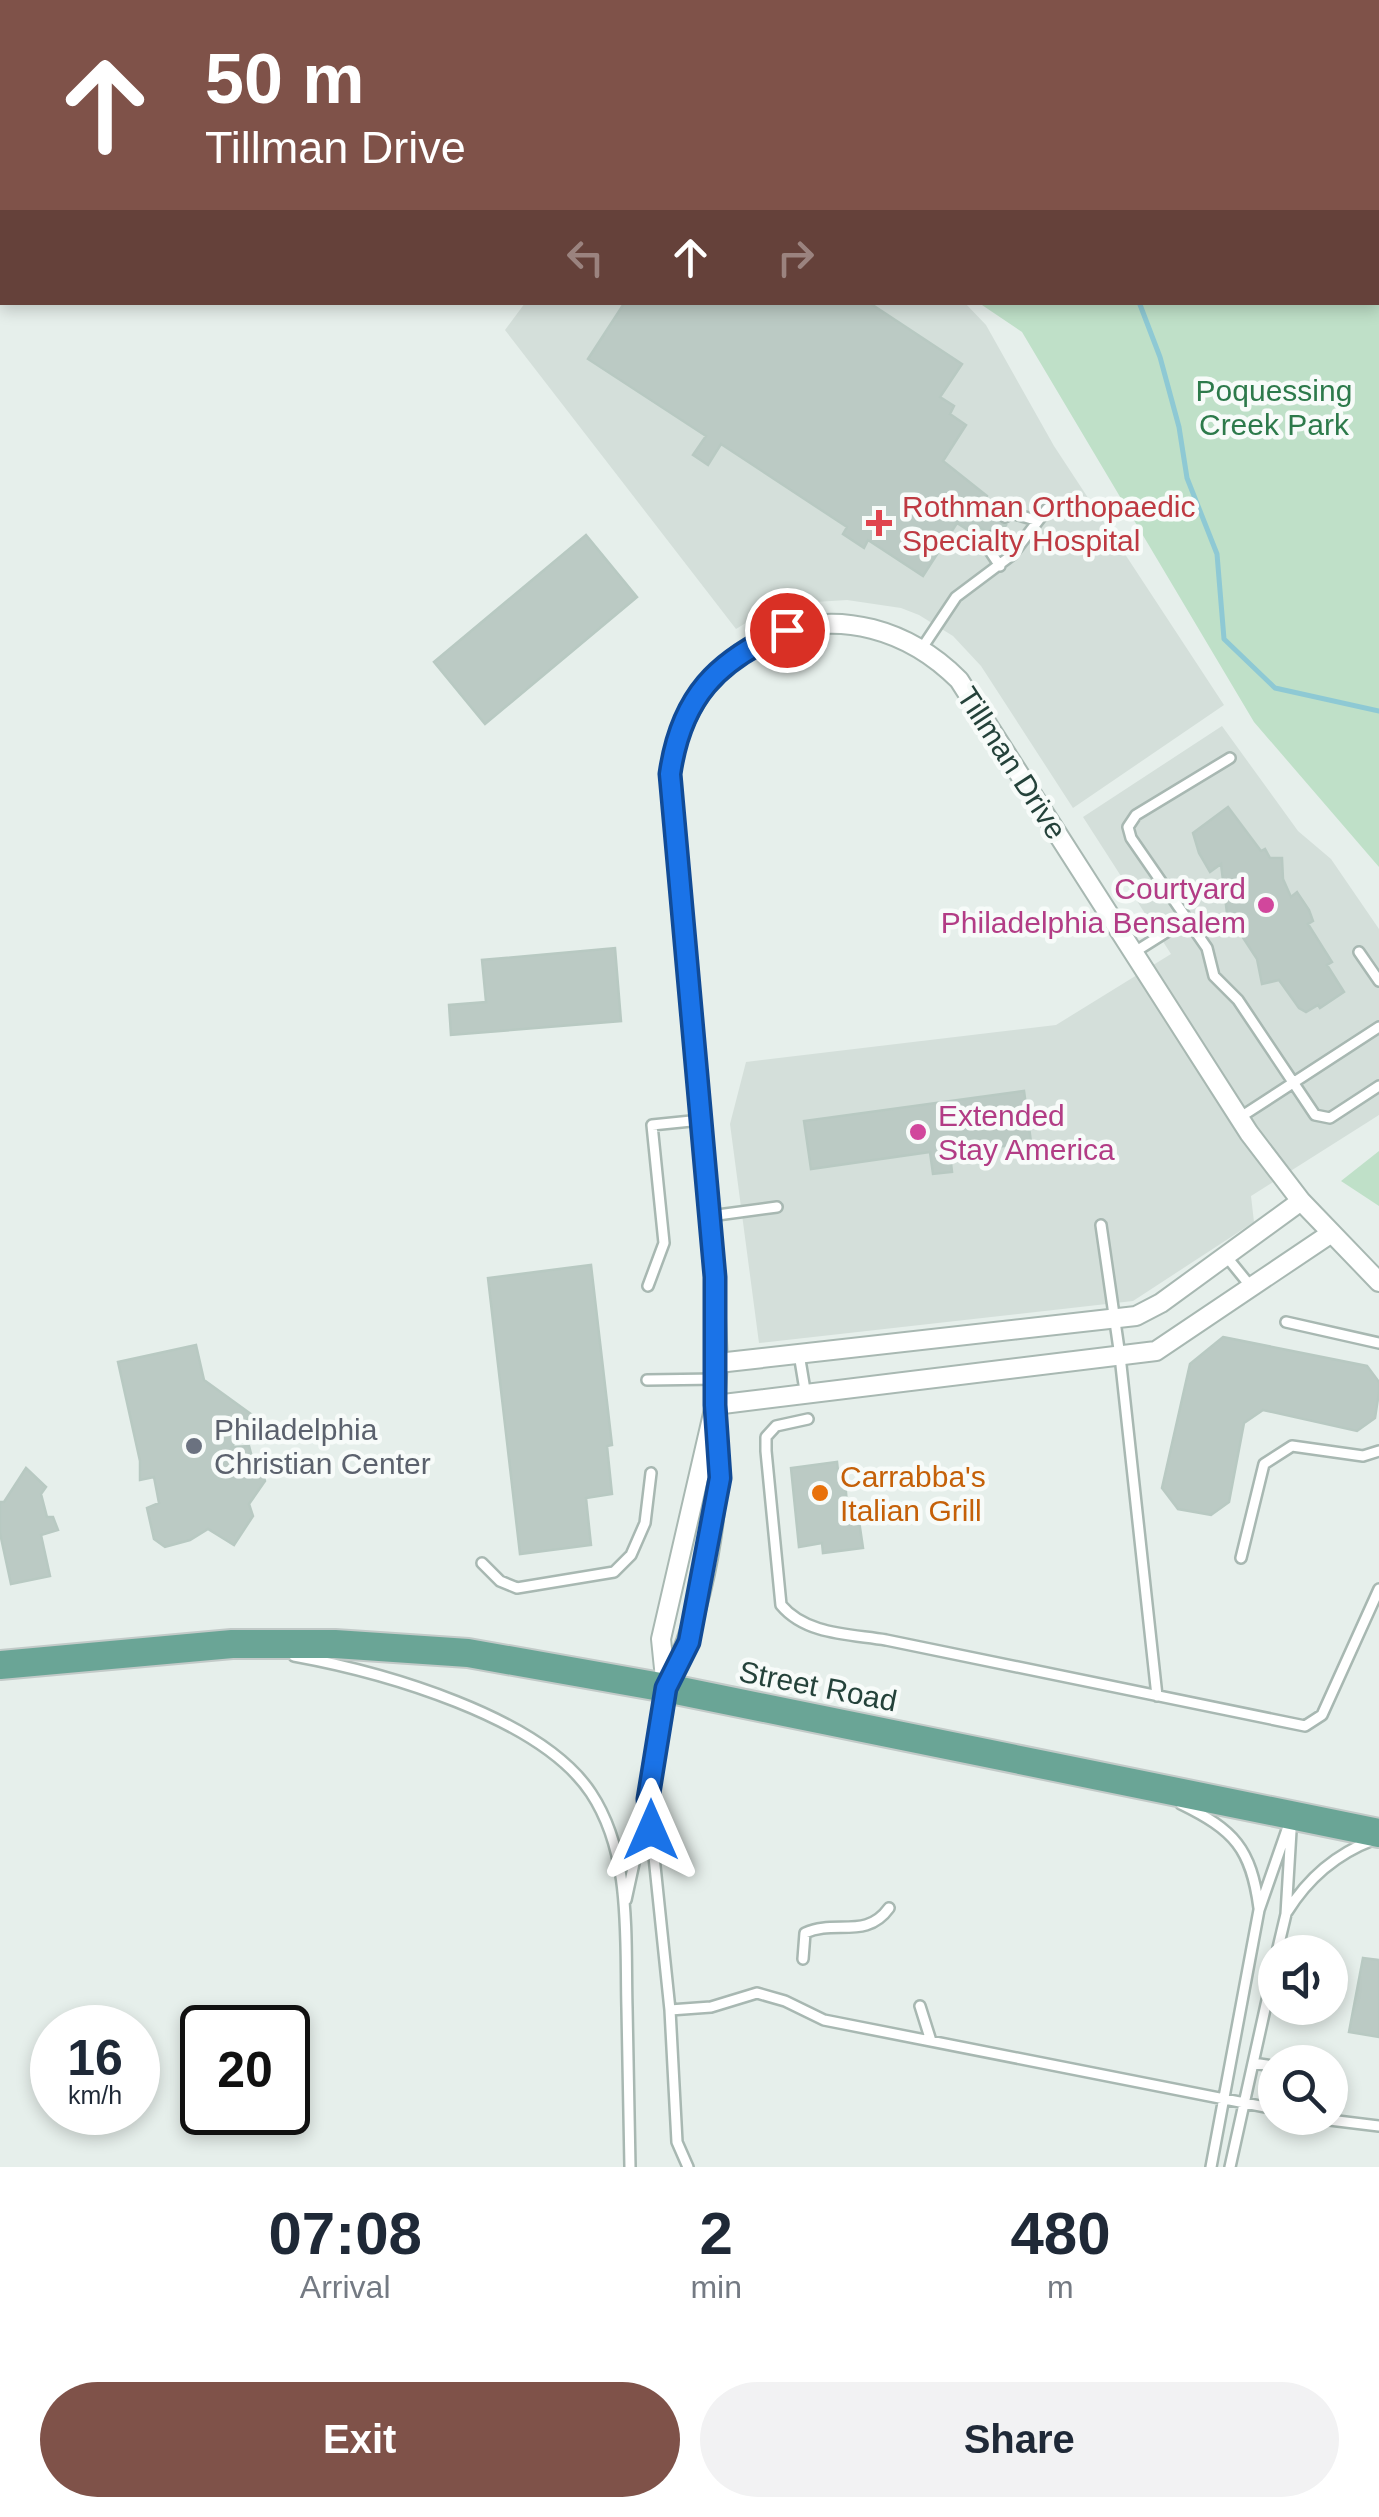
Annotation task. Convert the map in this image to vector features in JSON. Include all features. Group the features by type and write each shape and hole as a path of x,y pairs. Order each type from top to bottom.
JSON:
{"main road":[{"name":"Street Road","path":"0,1665 232,1644 336,1644 454,1652 531,1662 666,1688 1379,1836"}],"street":[{"name":"Tillman Drive","path":"666,1688 689,1642 718,1493 710,1216 670,803 674,744 684,717 707,683 733,658 787,630 855,625 886,632 922,648 946,667 970,696 1238,1118 1301,1201 1379,1282"},
{"path":"717,1371 799,1354 1114,1320 1150,1310 1301,1201"},
{"path":"715,1405 806,1398 1120,1356 1170,1344 1330,1234"},
{"name":"Tillman Drive","path":"666,1688 662,1638 715,1405"}],"lane":[{"path":"922,648 956,598 1000,566 1047,510"},
{"path":"1005,518 1012,513 1035,520"},
{"path":"994,536 988,548 1000,566"},
{"path":"1230,758 1136,815 1128,827 1131,838 1206,948 1214,976 1238,1000 1315,1115 1330,1118 1379,1086"},
{"path":"1133,953 1187,919"},
{"path":"1359,952 1379,981"},
{"path":"1238,1118 1379,1027"},
{"path":"648,1286 664,1243 652,1125 701,1120"},
{"path":"710,1216 777,1207"},
{"path":"1101,1225 1120,1356 1157,1696"},
{"path":"1226,1256 1252,1288"},
{"path":"1286,1322 1379,1343"},
{"path":"799,1354 806,1398"},
{"path":"647,1380 717,1371"},
{"path":"808,1419 776,1426 766,1436 781,1605 793,1619 821,1630 1305,1726 1322,1715 1379,1589"},
{"path":"1242,1558 1264,1464 1292,1446 1363,1456 1379,1451"},
{"path":"482,1564 500,1581 517,1588 614,1572 631,1555 645,1522 651,1473"},
{"path":"232,1644 335,1663 442,1698 525,1733 564,1763 592,1794 612,1837 624,1908 630,2167"},
{"path":"624,1908 648,1799 666,1688"},
{"path":"1144,1785 1208,1818 1240,1844 1256,1881 1259,1910"},
{"path":"648,1799 670,2010 677,2142 688,2167"},
{"path":"1210,2167 1259,1910 1292,1816"},
{"path":"1282,1935 1292,1816"},
{"path":"1286,1914 1300,1892 1326,1866 1379,1836"},
{"path":"803,1959 805,1933 818,1927 864,1928 880,1919 888,1908"},
{"path":"670,2010 710,2007 757,1993 771,1995 824,2020 1258,2105"},
{"path":"920,2006 931,2041"},
{"path":"1230,2167 1261,2025"},
{"path":"1253,2063 1258,2064"},
{"path":"1348,2122 1379,2126"}],"shaded area":[{"name":"Rothman Orthopaedic Specialty Hospital","path":"524,305 967,305 986,325 1054,446 1224,705 1073,808 981,666 953,636 919,615 901,608 847,600 799,603 762,613 736,629 505,330"},
{"path":"1222,726 1298,831 1331,859 1379,929 1379,1115 1251,1196 1254,1222 1133,1301 759,1343 730,1124 746,1062 1056,1025 1171,954 1083,817"}],"green space":[{"name":"Poquessing Creek Park","path":"982,305 1379,305 1379,867 1254,722 1022,332"},
{"path":"1379,1151 1379,1206 1341,1181"}],"building":[{"path":"623,305 873,305 962,364 940,397 954,406 950,414 966,425 943,461 987,496 985,503 1006,525 1001,532 994,528 987,532 973,523 968,530 957,523 923,576 868,540 864,548 843,534 847,527 721,444 708,465 693,455 706,436 588,359"},
{"path":"586,535 637,597 485,724 434,662"},
{"name":"Courtyard Philadelphia Bensalem","path":"1228,807 1261,851 1265,849 1270,858 1282,858 1283,879 1291,897 1297,892 1309,910 1313,921 1308,924 1332,962 1327,965 1344,992 1320,1008 1318,1005 1306,1012 1299,1008 1279,980 1262,984 1257,959 1227,913 1221,864 1210,872 1199,853 1193,833"},
{"path":"615,948 621,1021 451,1035 449,1005 486,1002 482,960"},
{"name":"Extended Stay America","path":"1024,1091 1031,1142 950,1154 952,1172 933,1174 930,1152 811,1169 804,1121"},
{"path":"591,1265 612,1445 607,1446 612,1494 586,1498 591,1545 520,1554 488,1278"},
{"path":"1223,1337 1367,1366 1379,1382 1379,1392 1375,1418 1357,1431 1263,1410 1244,1423 1229,1502 1211,1515 1178,1509 1162,1488 1190,1364"},
{"name":"Philadelphia Christian Center","path":"196,1345 204,1380 251,1414 232,1447 249,1446 252,1457 261,1464 265,1481 249,1504 253,1516 234,1545 208,1529 190,1540 165,1547 154,1539 147,1508 159,1503 154,1477 140,1480 140,1461 118,1362"},
{"name":"Carrabba's Italian Grill","path":"837,1462 838,1471 844,1470 848,1515 858,1514 863,1548 823,1553 822,1543 799,1547 791,1468"},
{"path":"26,1468 46,1487 41,1494 47,1517 53,1517 58,1530 41,1535 50,1576 11,1584 0,1533 0,1502 4,1502"},
{"path":"1363,1958 1379,1960 1379,2037 1349,2032"}],"waterway":[{"path":"1140,305 1160,357 1179,427 1187,478 1217,554 1224,639 1275,688 1379,711"}],"place":[{"name":"Rothman Orthopaedic Specialty Hospital","path":"879,523"},
{"name":"Courtyard Philadelphia Bensalem","path":"1266,905"},
{"name":"Extended Stay America","path":"918,1132"},
{"name":"Philadelphia Christian Center","path":"194,1446"},
{"name":"Carrabba's Italian Grill","path":"820,1493"}],"route":[{"path":"651,1830 648,1799 666,1688 689,1642 720,1478 715,1405 717,1304 670,774 674,744 684,717 707,683 749,647 787,630"}]}
